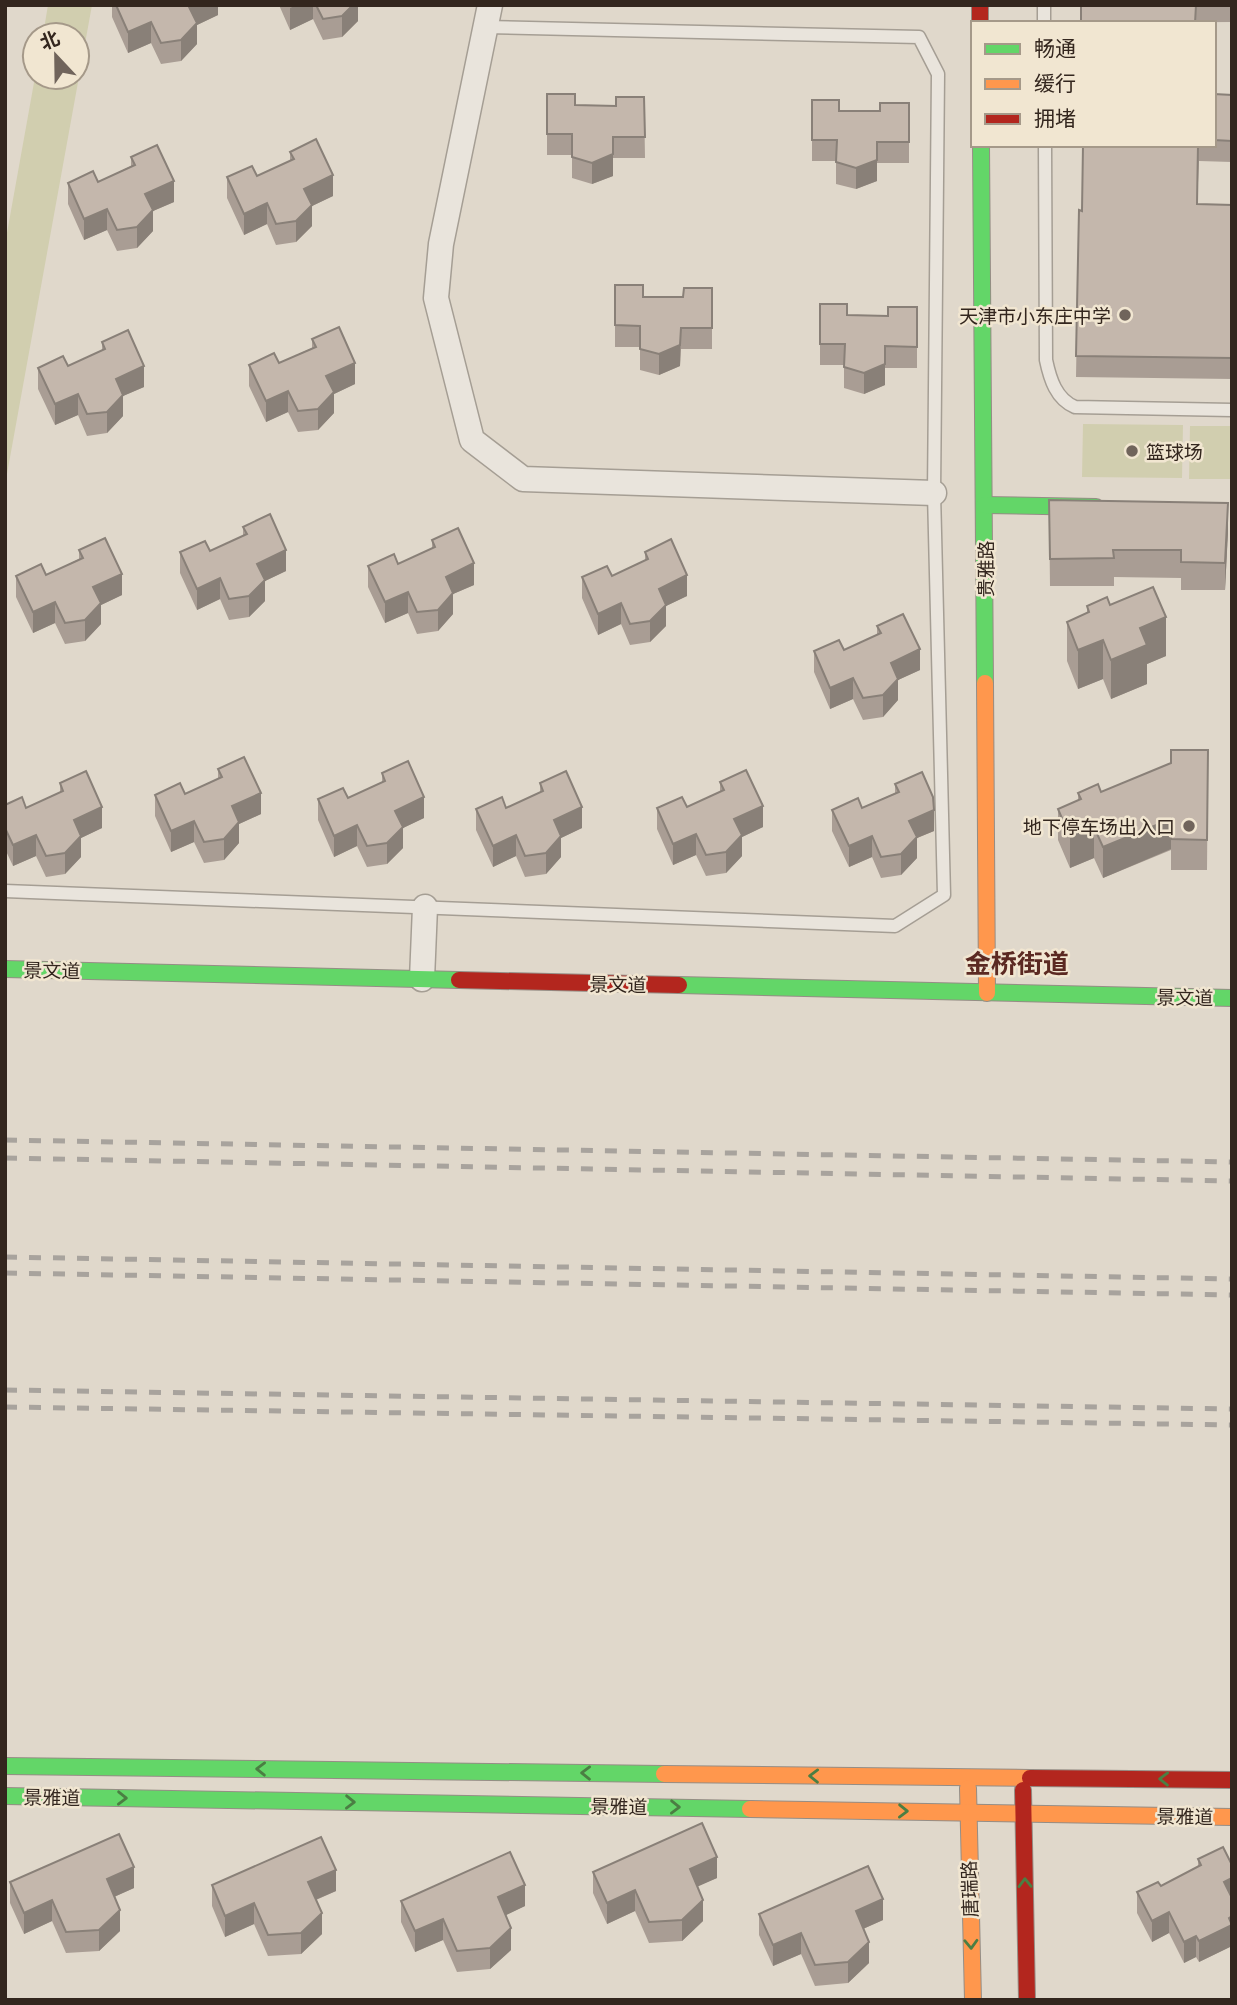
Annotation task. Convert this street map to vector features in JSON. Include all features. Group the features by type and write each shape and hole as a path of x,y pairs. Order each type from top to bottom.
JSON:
{"street":[{"path":"488,16 442,244 436,298 472,440 523,479 934,493"},
{"name":"贵雅路","path":"981,147 987,993"},
{"path":"984,505 1108,507"},
{"path":"422,979 425,907"},
{"name":"景文道","path":"5,969 1232,998"},
{"name":"景雅道","path":"5,1766 1232,1780"},
{"name":"唐瑞路","path":"968,1777 973,2000"},
{"path":"1024,1778 1027,2000"},
{"name":"景雅道","path":"5,1796 1232,1817"}],"lane":[{"path":"5,891 895,926 944,895 934,493 937,74 919,37 488,16"},
{"path":"1045,147 1046,360 1057,392 1066,403 1075,407 1232,410"}],"shaded area":[{"path":"48,5 92,5 89,21 45,21"},
{"path":"32,91 76,91 5,485 5,244"},
{"name":"篮球场","path":"1083,424 1183,425 1182,478 1082,477"},
{"name":"篮球场","path":"1190,426 1232,426 1232,479 1189,479"}],"building":[{"path":"116,5 193,5 189,7 197,23 181,40 161,43 151,22 128,32"},
{"path":"316,5 353,5 342,16 323,19"},
{"path":"1081,5 1196,5 1195,21 1081,21"},
{"path":"547,94 575,94 575,105 616,106 616,97 644,97 645,137 613,137 613,154 592,163 572,157 572,134 547,134"},
{"path":"1216,94 1232,95 1232,141 1216,140"},
{"path":"812,100 839,100 839,111 880,111 880,103 909,103 909,142 877,142 877,160 856,168 836,162 837,140 812,140"},
{"path":"316,139 333,175 304,189 312,205 296,221 276,224 267,203 244,214 227,177 252,166 257,176 294,159 290,152"},
{"path":"157,145 174,181 145,194 153,210 137,227 117,230 107,209 84,219 68,183 93,171 98,182 135,165 131,157"},
{"path":"1083,147 1198,147 1197,204 1232,205 1232,358 1076,356 1079,210 1082,211"},
{"path":"615,285 643,285 643,297 683,297 684,288 712,288 712,328 681,328 680,345 659,354 640,349 640,326 615,325"},
{"path":"820,304 847,304 847,315 888,316 888,307 917,307 917,347 885,346 885,364 864,373 844,367 845,344 820,344"},
{"path":"339,327 355,363 326,376 334,392 318,409 298,411 288,391 266,401 249,365 274,353 279,363 316,347 312,339"},
{"path":"128,330 144,366 116,379 123,395 107,412 87,414 78,394 55,404 38,368 63,356 68,366 105,349 102,342"},
{"path":"1049,500 1228,503 1225,563 1181,562 1181,550 1113,550 1114,558 1050,559"},
{"path":"270,514 286,550 257,564 265,580 249,596 229,599 220,578 197,589 180,552 205,541 210,551 247,534 243,527"},
{"path":"458,528 474,563 446,577 453,593 438,610 417,612 408,592 385,602 368,566 394,554 398,564 435,547 432,540"},
{"path":"105,538 122,574 93,587 101,603 85,620 65,623 55,602 33,612 16,576 41,564 46,575 83,558 79,550"},
{"path":"671,539 687,575 659,589 666,605 650,621 630,624 621,603 598,614 582,577 607,566 612,576 648,559 645,552"},
{"path":"1153,587 1166,617 1140,628 1147,645 1111,660 1103,640 1078,650 1067,622 1089,612 1087,606 1107,597 1110,605"},
{"path":"903,614 920,649 891,663 898,679 883,695 863,698 853,678 830,688 814,651 839,640 844,650 881,633 877,626"},
{"path":"1171,750 1208,750 1207,840 1171,839 1171,819 1103,847 1094,827 1070,837 1058,809 1081,799 1078,793 1098,784 1101,792 1171,763"},
{"path":"244,757 261,793 232,806 239,822 224,839 204,842 194,821 171,831 155,795 180,783 185,794 222,777 218,769"},
{"path":"408,761 424,797 395,811 403,827 387,843 367,846 357,825 334,836 318,799 343,788 348,798 385,781 382,773"},
{"path":"746,770 763,806 734,819 742,835 726,852 706,855 696,834 673,844 657,808 682,797 687,807 724,790 720,782"},
{"path":"86,771 102,807 74,820 81,836 65,853 46,856 36,835 13,845 5,828 5,805 22,797 26,808 63,791 60,783"},
{"path":"566,771 582,807 554,820 561,836 546,853 525,856 516,835 493,846 476,809 502,797 506,808 543,791 540,783"},
{"path":"922,772 933,797 934,810 909,821 917,837 901,854 881,857 872,836 849,846 832,810 858,798 862,808 899,792 895,784"},
{"path":"702,1823 717,1857 690,1869 703,1900 682,1920 649,1922 635,1890 607,1903 593,1872"},
{"path":"119,1834 134,1867 107,1879 120,1910 99,1930 66,1932 52,1900 24,1913 10,1882"},
{"path":"321,1837 336,1870 308,1882 322,1913 301,1933 268,1935 254,1903 225,1916 212,1885"},
{"path":"1223,1847 1232,1865 1232,1878 1224,1882 1232,1898 1232,1916 1229,1918 1232,1925 1199,1941 1196,1936 1184,1942 1169,1912 1152,1921 1137,1892 1158,1882 1161,1886 1201,1865 1198,1859"},
{"path":"510,1852 525,1885 498,1897 511,1928 490,1948 457,1951 443,1919 415,1931 401,1901"},
{"path":"868,1866 883,1899 856,1911 869,1942 848,1962 815,1965 801,1933 773,1945 759,1914"}],"railway":[{"path":"5,1140 1232,1162"},
{"path":"5,1158 1232,1181"},
{"path":"5,1257 1232,1279"},
{"path":"5,1273 1232,1295"},
{"path":"5,1390 1232,1409"},
{"path":"5,1407 1232,1425"}],"traffic: fast":[{"path":"981,147 985,683"},
{"path":"984,505 1096,507"},
{"path":"5,969 459,980"},
{"path":"679,985 1232,998"},
{"path":"5,1766 664,1774"},
{"path":"5,1796 750,1809"}],"traffic: slow":[{"path":"985,683 987,993"},
{"path":"664,1774 1030,1778"},
{"path":"968,1788 973,2000"},
{"path":"750,1809 1232,1817"}],"traffic: jam":[{"path":"980,5 980,21"},
{"path":"459,980 679,985"},
{"path":"1030,1778 1232,1780"},
{"path":"1023,1790 1027,2000"}],"place":[{"name":"天津市小东庄中学","path":"1125,315"},
{"name":"篮球场","path":"1132,451"},
{"name":"地下停车场出入口","path":"1189,826"}],"district":[{"name":"金桥街道","path":"1017,963"}]}
